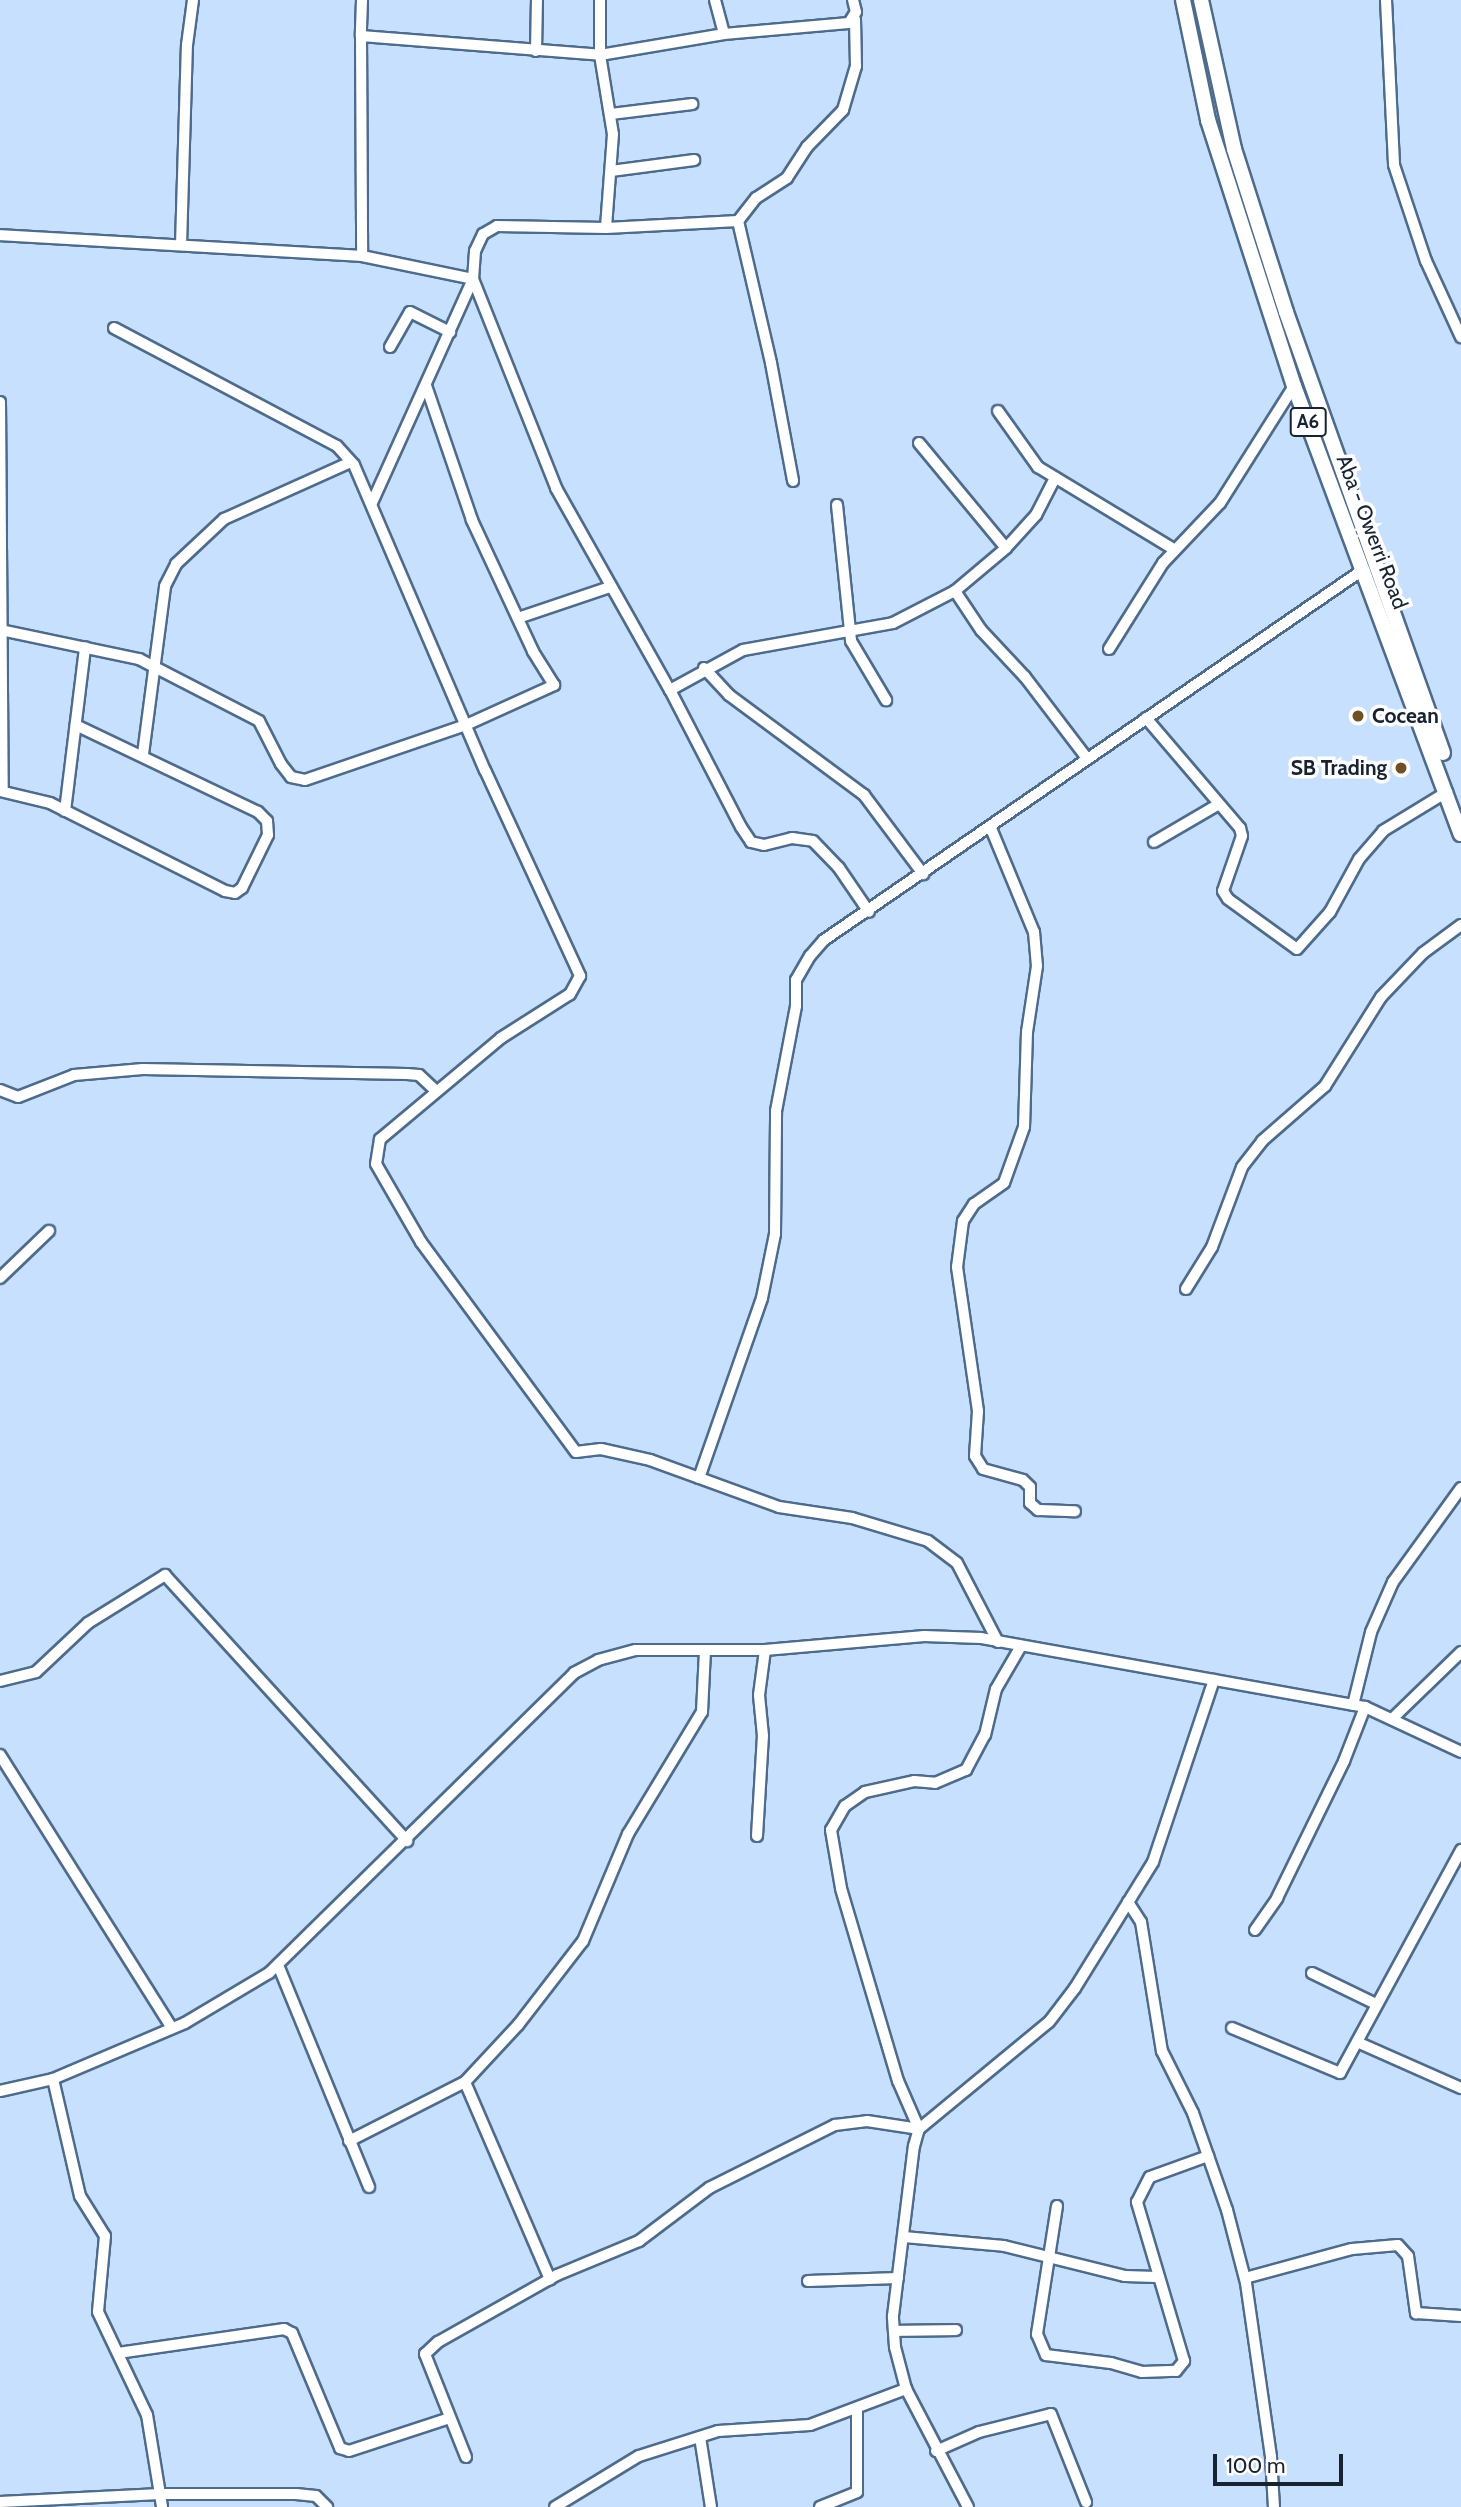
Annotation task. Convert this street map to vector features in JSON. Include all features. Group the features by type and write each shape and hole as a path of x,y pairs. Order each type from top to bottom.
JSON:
{"highway":[{"name":"Aba - Owerri Road","path":"1184,0 1208,121 1294,386 1461,834"},
{"name":"Aba - Owerri Road","path":"1201,0 1234,149 1286,312 1461,804"}],"street":[{"path":"181,245 187,45 193,0"},
{"path":"362,0 362,256"},
{"path":"536,51 537,0"},
{"path":"600,0 600,55 611,114 611,171 606,228"},
{"path":"715,0 724,34"},
{"path":"372,503 473,279 475,251 483,234 496,226 606,228 737,221 756,198 787,178 807,147 843,110 856,66 853,0"},
{"path":"1386,0 1394,165 1426,261 1461,337"},
{"path":"361,36 600,55 724,34 855,19"},
{"path":"611,114 692,104"},
{"path":"611,171 694,160"},
{"path":"737,221 771,363 793,481"},
{"path":"0,235 362,256 473,279"},
{"path":"473,279 556,488 670,690 751,842 813,841 839,868 869,912"},
{"path":"390,347 410,312 450,332"},
{"path":"114,328 337,446 351,462 372,503 466,725 580,976 569,994 501,1038 435,1090 380,1139 376,1164 421,1241 576,1452 601,1449 699,1478 779,1507 852,1518 928,1541 957,1563 998,1642"},
{"path":"5,631 139,659 259,721 281,764 291,777 305,780 466,725 554,685 518,618 472,520 426,386"},
{"path":"1108,649 1139,596 1175,550 1220,503 1294,386"},
{"path":"0,402 5,631 2,791 65,811 235,893 268,835 267,821 258,812 143,754 76,725"},
{"path":"998,411 1030,460 1055,478 1175,550"},
{"path":"919,443 1006,548"},
{"path":"143,754 157,669 164,586 176,564 224,519 351,462"},
{"path":"670,690 704,668 743,650 850,633 893,623 955,591 1006,548 1036,515 1055,478"},
{"path":"837,505 850,633 854,648 886,700"},
{"path":"699,1478 762,1298 775,1234 776,1111 796,1006 796,980 824,940 869,912 1086,757 1364,569"},
{"path":"518,618 610,587"},
{"path":"955,591 981,630 1026,677 1086,757"},
{"path":"65,811 85,647"},
{"path":"704,668 729,695 864,795 923,874"},
{"path":"1146,718 1219,804 1242,836 1223,891 1297,949 1329,912 1359,859 1383,831 1447,792"},
{"path":"1154,842 1219,804"},
{"path":"990,826 1034,932 1037,966 1027,1032 1024,1128 1004,1183 975,1204 962,1221 957,1267 978,1411 975,1456 983,1469 1023,1480 1030,1487 1030,1503 1038,1510 1075,1511"},
{"path":"1186,1289 1212,1247 1242,1167 1262,1141 1325,1087 1381,998 1423,953 1461,925"},
{"path":"0,1090 18,1097 74,1075 143,1069 407,1074 419,1075 435,1090"},
{"path":"0,1278 49,1231"},
{"path":"1353,1705 1371,1632 1393,1582 1461,1488"},
{"path":"0,1681 36,1672 88,1623 166,1575 407,1841"},
{"path":"0,2091 53,2079 171,2028 242,1992 278,1965 407,1841 574,1673 598,1660 636,1650 765,1650 924,1636 998,1642 1365,1707 1461,1752"},
{"path":"968,2507 936,2451 906,2389 894,2331 898,2278 919,2129 898,2081 841,1888 831,1830 845,1806 865,1792 914,1781 936,1783 966,1770 985,1735 996,1689 1021,1646"},
{"path":"757,1836 762,1736 759,1695 765,1650"},
{"path":"349,2141 465,2082 524,2017 592,1927 628,1834 702,1712 705,1651"},
{"path":"1393,1718 1461,1651"},
{"path":"466,2457 425,2354 438,2342 550,2279 639,2241 709,2188 835,2125 867,2121 919,2129 1049,2022 1153,1862 1214,1680"},
{"path":"1255,1930 1278,1898 1344,1761 1365,1707"},
{"path":"0,1755 171,2028"},
{"path":"1232,2028 1335,2074 1343,2070 1376,2004 1461,1850"},
{"path":"1128,1902 1141,1922 1161,2051 1193,2113 1245,2278 1271,2457 1274,2507"},
{"path":"278,1965 369,2187"},
{"path":"1312,1973 1376,2004"},
{"path":"1357,2042 1461,2088"},
{"path":"53,2079 82,2204 104,2236 98,2312 147,2415 162,2507"},
{"path":"465,2082 550,2279"},
{"path":"1057,2206 1037,2334 1046,2356 1111,2363 1142,2372 1182,2367 1137,2202 1150,2177 1208,2156"},
{"path":"904,2237 1004,2246 1125,2276 1156,2277"},
{"path":"1245,2278 1352,2249 1398,2245 1408,2256 1416,2314 1461,2316"},
{"path":"808,2281 898,2278"},
{"path":"118,2353 284,2329 292,2333 340,2448 349,2451 450,2418"},
{"path":"894,2331 956,2330"},
{"path":"555,2507 639,2456 700,2437 754,2426 810,2425 857,2410 906,2389"},
{"path":"820,2507 857,2492 857,2410"},
{"path":"936,2451 979,2432 1051,2414 1086,2502"},
{"path":"700,2437 711,2507"},
{"path":"0,2502 160,2494 296,2494 316,2496 327,2507"}],"place":[{"name":"Cocean","path":"1358,716"},
{"name":"SB Trading","path":"1401,768"}]}
